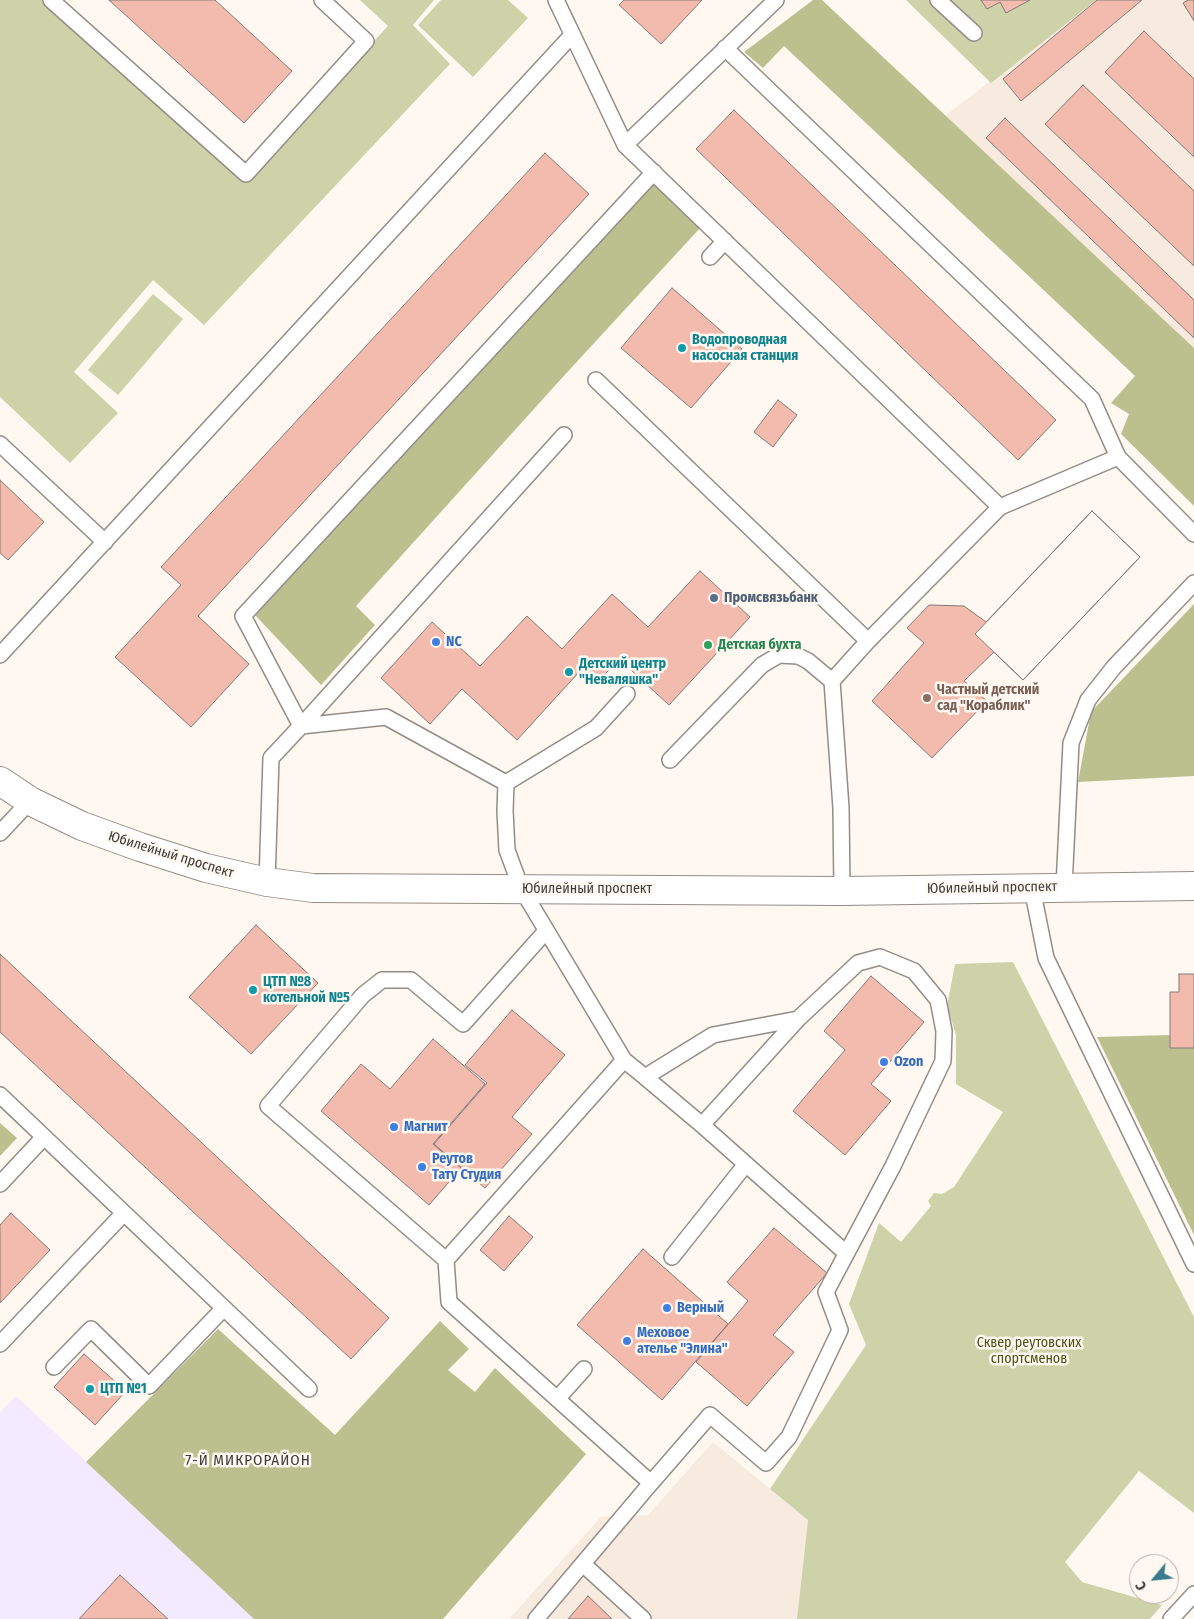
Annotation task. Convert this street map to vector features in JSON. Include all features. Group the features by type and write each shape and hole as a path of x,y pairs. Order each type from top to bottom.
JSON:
{"street":[{"name":"Юбилейный проспект","path":"0,781 30,801 82,826 140,848 206,868 267,882 313,888 842,890 1194,886"}],"lane":[{"path":"51,0 246,174 366,41 322,0"},
{"path":"556,0 625,145 1000,507"},
{"path":"625,145 776,0"},
{"path":"938,0 974,33"},
{"path":"2,648 105,542 572,35"},
{"path":"725,48 1092,399 1118,458 1194,534"},
{"path":"301,726 243,616 654,172"},
{"path":"710,258 725,241"},
{"path":"596,380 868,641"},
{"path":"267,882 271,758 564,435"},
{"path":"0,444 105,542"},
{"path":"842,890 841,808 832,681 868,641 1000,507 1118,458"},
{"path":"1064,888 1071,743 1088,700 1114,667 1194,583"},
{"path":"670,760 762,664 779,655 798,656 808,661 832,681"},
{"path":"506,783 596,728 627,694"},
{"path":"301,726 386,717 506,783"},
{"path":"506,783 507,850 521,888 624,1060 702,1125 846,1253"},
{"path":"0,833 30,801"},
{"path":"1032,888 1046,958 1194,1264"},
{"path":"546,931 463,1024 411,980 382,980 363,995 268,1106 446,1260 449,1302 652,1483"},
{"path":"536,1619 710,1415 766,1463 789,1437 840,1330 826,1292 893,1166 943,1061 944,1031 938,1000 914,971 880,957 858,963 798,1019 702,1125"},
{"path":"645,1077 713,1035 798,1019"},
{"path":"446,1260 624,1060"},
{"path":"0,1095 309,1389"},
{"path":"0,1184 44,1137"},
{"path":"672,1257 746,1164"},
{"path":"0,1344 124,1213"},
{"path":"54,1367 91,1329 149,1386 224,1308"},
{"path":"557,1400 584,1369"},
{"path":"583,1564 643,1619"},
{"path":"1171,1619 1194,1594"}],"shaded area":[{"path":"1096,0 1194,0 1194,348 945,116"},
{"path":"16,1396 254,1619 0,1619 0,1412"},
{"path":"713,1442 808,1520 797,1619 509,1619 601,1517 648,1515"}],"green space":[{"path":"0,0 48,0 247,177 388,26 360,0 434,0 413,25 450,64 204,325 153,280 74,372 118,413 70,463 0,397"},
{"path":"441,0 508,0 528,18 473,77 418,25"},
{"path":"813,0 822,0 1194,348 1194,506 1121,434 1129,414 1111,403 1135,376 784,46 763,68 744,52"},
{"path":"906,0 1096,0 991,83"},
{"path":"654,182 701,227 356,606 375,625 321,685 254,614"},
{"path":"153,294 183,319 118,395 88,370"},
{"path":"1194,604 1194,776 1078,782 1091,712"},
{"name":"Сквер реутовских спортсменов","path":"1013,962 1194,1317 1194,1513 1139,1471 1065,1562 1082,1582 1129,1596 1129,1604 1162,1605 1150,1619 797,1619 808,1520 770,1489 866,1345 849,1304 879,1223 901,1242 931,1206 928,1201 934,1193 942,1194 954,1187 1003,1112 956,1084 956,1035 947,1006 955,964"},
{"path":"1170,1035 1194,1048 1194,1235 1097,1037"},
{"path":"0,1123 17,1138 0,1156"},
{"path":"440,1321 469,1349 448,1370 475,1392 495,1368 586,1454 443,1619 254,1619 86,1462 218,1329 335,1435"}],"building":[{"path":"109,0 215,0 292,71 244,123"},
{"path":"624,0 702,0 661,44 619,5"},
{"path":"981,0 1030,0 1006,13 1000,2 987,9"},
{"path":"1097,0 1142,0 1021,101 1003,79"},
{"path":"1188,0 1194,0 1194,21 1183,3"},
{"path":"1144,31 1194,79 1194,157 1105,72"},
{"path":"1083,85 1194,191 1194,266 1045,124"},
{"path":"734,110 1056,420 1018,460 696,149"},
{"path":"1005,118 1194,300 1194,338 986,138"},
{"path":"545,153 589,194 198,616 249,664 191,727 115,657 181,585 161,567"},
{"name":"Водопроводная насосная станция","path":"672,288 742,349 691,408 621,348"},
{"path":"778,400 797,415 773,447 754,432"},
{"path":"0,480 44,522 8,560 0,553"},
{"path":"1092,511 1140,557 1023,680 975,634"},
{"path":"1092,511 1140,557 1023,680 994,652 964,681 987,701 932,758 872,701 924,643 907,628 929,605 964,606 986,622"},
{"path":"700,571 750,617 669,705 619,659 595,685 580,671 517,740 462,689 430,724 381,678 432,622 480,666 527,616 562,649 612,594 648,627"},
{"name":"ЦТП №8 котельной №5","path":"256,925 318,983 251,1054 189,997"},
{"path":"0,954 389,1318 351,1359 0,1032"},
{"path":"1179,974 1194,974 1194,1048 1170,1048 1170,992 1179,992"},
{"path":"871,976 924,1022 871,1084 891,1101 845,1155 793,1111 845,1050 824,1031"},
{"path":"512,1010 565,1055 512,1117 532,1134 485,1188 434,1144 487,1083 465,1065"},
{"name":"Магнит","path":"433,1039 485,1084 433,1144 461,1168 429,1205 321,1111 361,1064 390,1089"},
{"path":"11,1213 50,1250 0,1303 0,1225"},
{"path":"509,1216 533,1237 504,1271 480,1250"},
{"path":"774,1228 827,1273 773,1335 794,1352 747,1406 696,1362 748,1301 727,1282"},
{"path":"643,1249 728,1324 662,1400 577,1325"},
{"name":"ЦТП №1","path":"84,1354 126,1391 95,1425 54,1387"},
{"path":"120,1575 168,1619 79,1619"},
{"path":"588,1596 612,1619 568,1619"}],"place":[{"name":"Водопроводная насосная станция","path":"682,348"},
{"name":"Промсвязьбанк","path":"714,598"},
{"name":"NC","path":"436,642"},
{"name":"Детская бухта","path":"708,645"},
{"name":"Детский центр \"Неваляшка\"","path":"569,672"},
{"name":"Частный детский сад \"Кораблик\"","path":"927,698"},
{"name":"ЦТП №8 котельной №5","path":"253,990"},
{"name":"Ozon","path":"884,1062"},
{"name":"Магнит","path":"394,1127"},
{"name":"Реутов Тату Студия","path":"422,1167"},
{"name":"Верный","path":"667,1308"},
{"name":"Меховое ателье \"Элина\"","path":"627,1341"},
{"name":"ЦТП №1","path":"90,1389"}],"district":[{"name":"7-Й МИКРОРАЙОН","path":"248,1461"}]}
